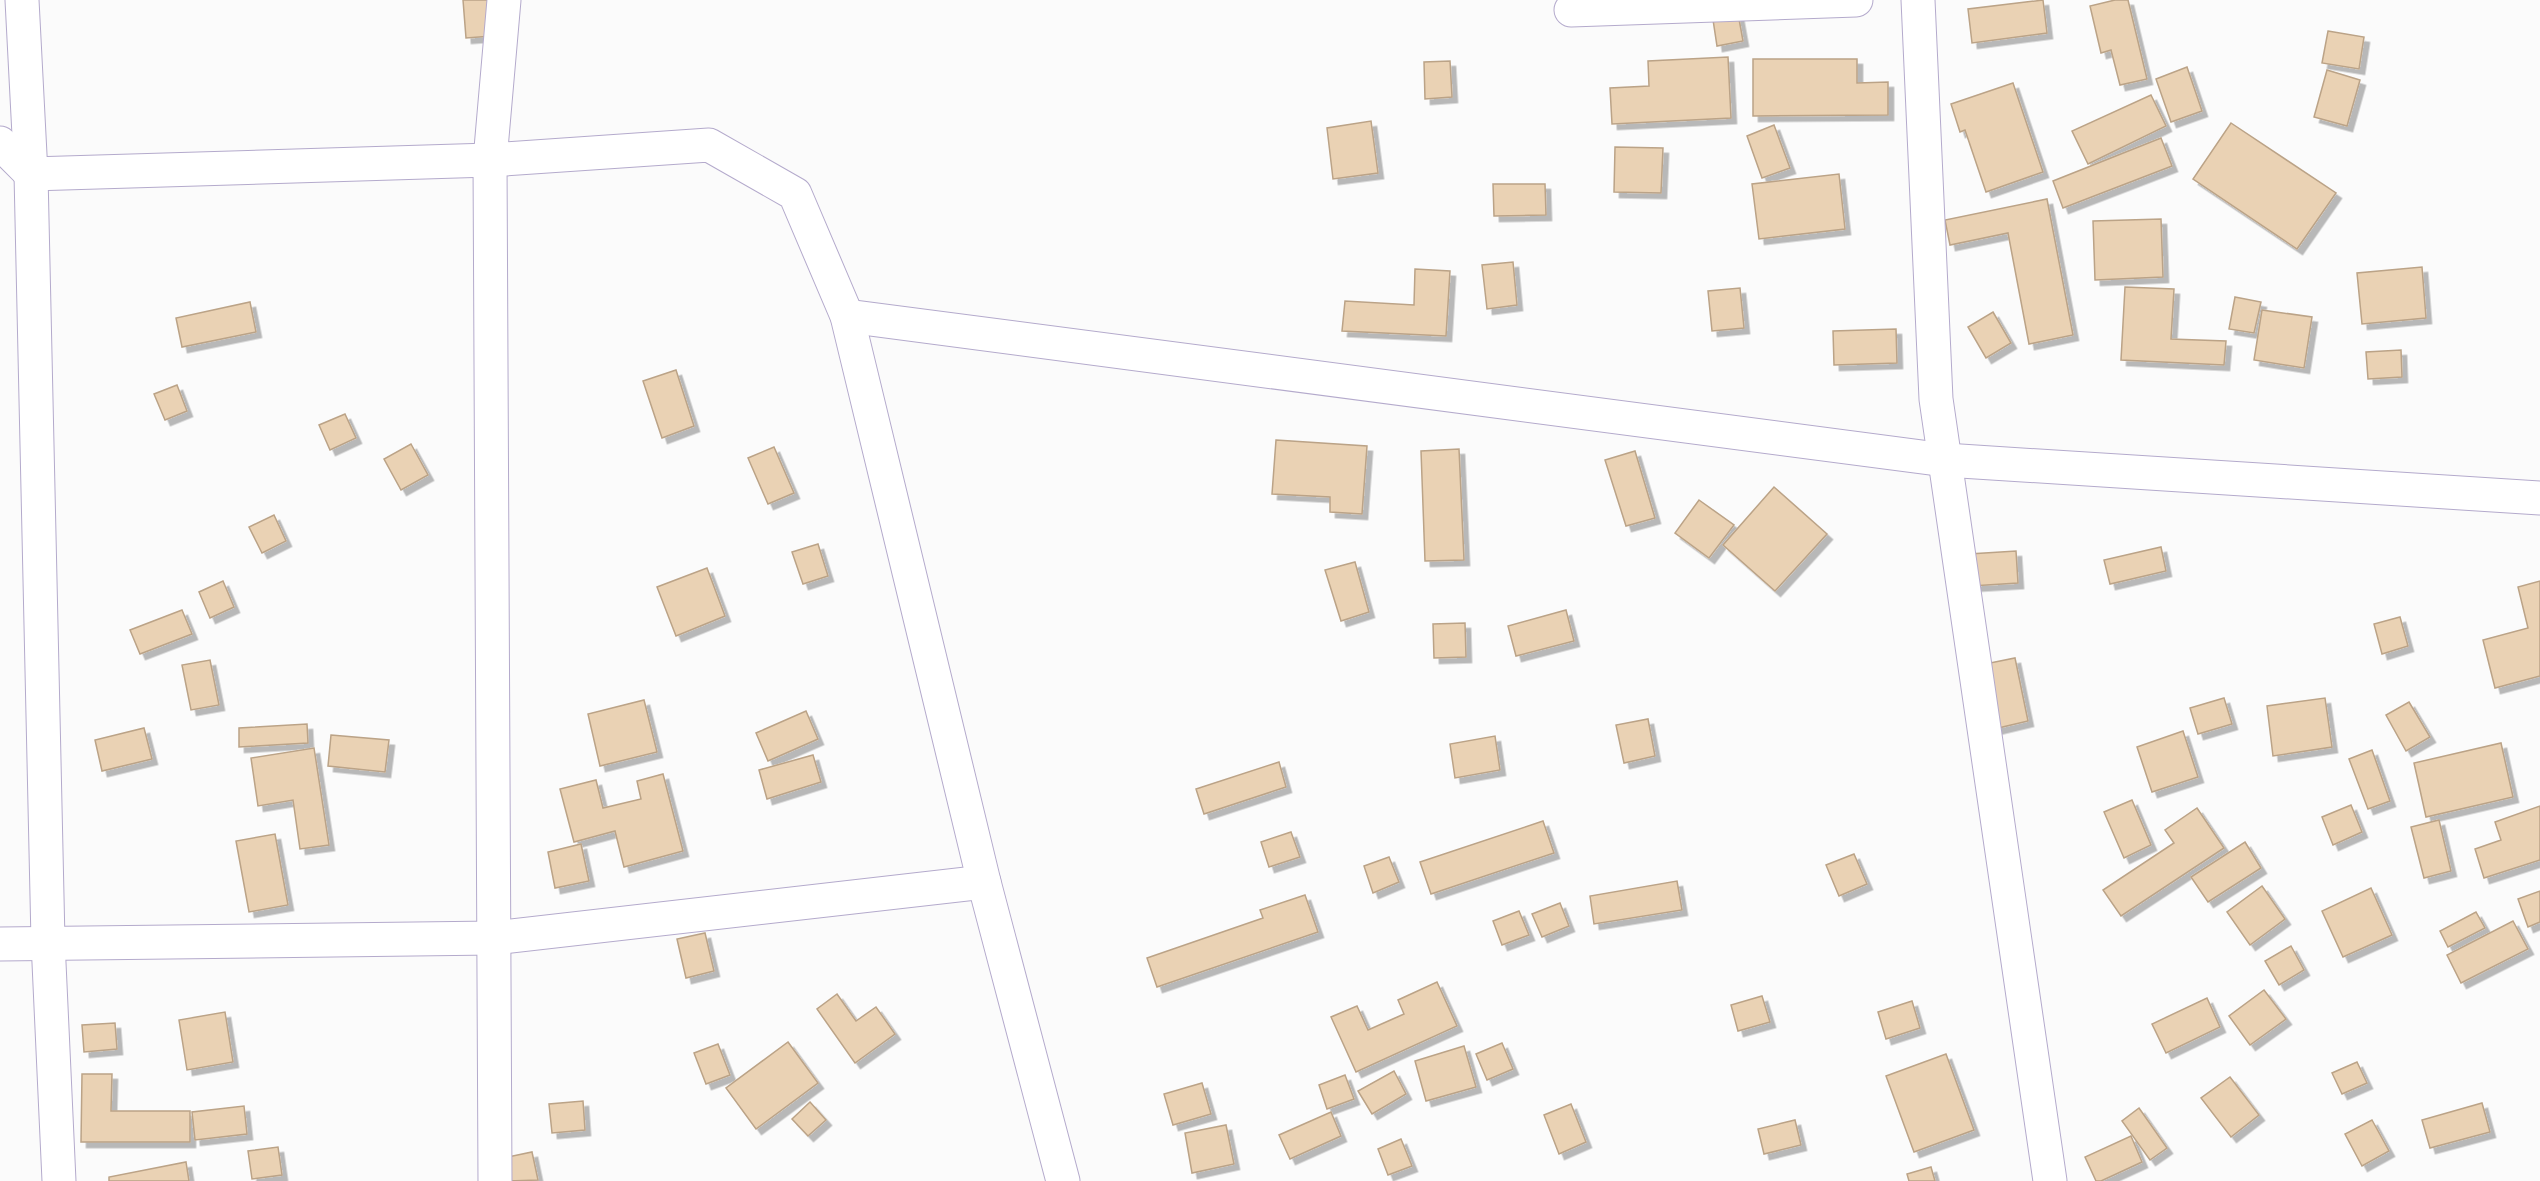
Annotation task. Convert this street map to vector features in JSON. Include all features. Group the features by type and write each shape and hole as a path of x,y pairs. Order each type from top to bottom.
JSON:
{"street":[{"path":"22,0 15,174 59,1181"},
{"path":"495,1181 490,160 504,0"},
{"path":"1571,10 1856,0"},
{"path":"1918,0 1936,399 2050,1181"},
{"path":"0,143 15,174"},
{"path":"15,174 490,160 709,145 795,194 847,316 984,882 1063,1181"},
{"path":"847,316 1945,460 2540,498"},
{"path":"0,944 48,941 494,938 984,882"}],"building":[{"path":"463,0 502,0 505,35 466,38"},
{"path":"2043,0 2047,33 1972,43 1968,9"},
{"path":"2115,0 2128,0 2147,79 2120,85 2111,50 2101,53 2090,6"},
{"path":"1737,8 1743,41 1717,46 1712,13"},
{"path":"2328,31 2364,37 2359,69 2322,63"},
{"path":"1728,57 1731,118 1612,124 1610,88 1649,86 1648,61"},
{"path":"1753,59 1857,59 1857,83 1888,82 1888,115 1753,116"},
{"path":"1450,61 1452,97 1425,99 1424,62"},
{"path":"2187,67 2202,111 2171,122 2156,79"},
{"path":"2327,70 2360,80 2347,126 2314,117"},
{"path":"2013,83 2043,172 1986,192 1965,130 1960,132 1951,104"},
{"path":"2151,95 2166,126 2088,164 2072,131"},
{"path":"1371,121 1378,173 1333,179 1327,128"},
{"path":"2231,123 2336,193 2297,249 2193,179"},
{"path":"1774,125 1790,168 1762,178 1747,136"},
{"path":"2161,138 2172,166 2063,208 2053,181"},
{"path":"1615,147 1663,148 1661,193 1614,192"},
{"path":"1839,174 1845,229 1759,239 1752,184"},
{"path":"1493,184 1545,184 1546,215 1494,216"},
{"path":"2047,199 2073,335 2029,344 2008,233 1950,245 1945,220"},
{"path":"2161,219 2163,277 2095,280 2093,221"},
{"path":"1513,262 1517,305 1487,309 1482,265"},
{"path":"2422,267 2426,318 2362,324 2357,273"},
{"path":"1415,269 1450,271 1446,336 1342,331 1345,301 1414,305"},
{"path":"2125,287 2174,289 2171,339 2226,341 2224,365 2121,360"},
{"path":"1740,288 1744,328 1712,331 1708,291"},
{"path":"2235,297 2261,302 2254,333 2229,329"},
{"path":"250,302 256,332 182,347 176,318"},
{"path":"2262,310 2312,317 2304,368 2254,360"},
{"path":"1993,312 2011,343 1986,358 1968,327"},
{"path":"1896,329 1897,363 1834,365 1833,331"},
{"path":"2401,350 2402,377 2368,379 2366,352"},
{"path":"676,370 694,426 662,438 643,381"},
{"path":"177,385 187,411 165,420 154,394"},
{"path":"345,414 356,438 330,450 319,425"},
{"path":"1276,440 1367,446 1362,514 1330,512 1330,497 1272,494"},
{"path":"411,444 428,475 401,490 384,459"},
{"path":"774,447 794,493 768,504 748,458"},
{"path":"1459,449 1464,560 1425,561 1421,451"},
{"path":"1635,451 1655,518 1626,526 1605,460"},
{"path":"1774,487 1827,534 1775,591 1723,545"},
{"path":"1699,500 1734,525 1709,558 1675,533"},
{"path":"274,515 286,541 262,553 249,527"},
{"path":"818,544 828,576 803,584 792,552"},
{"path":"2161,547 2166,571 2110,584 2104,560"},
{"path":"2016,551 2018,583 1971,586 1969,554"},
{"path":"1355,562 1369,612 1341,621 1325,570"},
{"path":"707,568 725,616 676,636 657,587"},
{"path":"223,581 234,607 210,618 199,592"},
{"path":"2540,581 2540,676 2495,688 2483,640 2528,628 2518,587"},
{"path":"182,610 192,634 140,654 130,630"},
{"path":"1566,610 1574,641 1516,656 1508,626"},
{"path":"2400,617 2408,646 2382,654 2374,624"},
{"path":"1465,623 1466,657 1434,658 1433,624"},
{"path":"2015,658 2028,721 1994,729 1980,665"},
{"path":"210,660 219,705 191,710 182,665"},
{"path":"2224,698 2232,724 2198,734 2190,708"},
{"path":"2325,698 2332,747 2273,756 2267,706"},
{"path":"644,700 657,752 600,766 588,714"},
{"path":"2409,702 2430,737 2406,751 2386,715"},
{"path":"806,711 818,739 768,761 756,733"},
{"path":"1648,719 1655,756 1624,763 1616,725"},
{"path":"307,724 308,743 239,747 239,728"},
{"path":"144,728 152,759 102,771 95,740"},
{"path":"2183,731 2198,777 2152,792 2137,747"},
{"path":"331,735 389,740 385,772 328,766"},
{"path":"1495,736 1500,770 1455,778 1450,744"},
{"path":"2501,743 2513,797 2426,817 2414,763"},
{"path":"314,748 329,845 300,849 293,800 258,806 251,758"},
{"path":"2372,750 2390,801 2368,809 2349,759"},
{"path":"813,755 821,782 767,799 759,770"},
{"path":"1279,762 1286,787 1204,814 1196,789"},
{"path":"663,774 683,851 624,867 615,831 574,842 560,789 596,780 603,808 641,799 637,781"},
{"path":"2132,800 2151,845 2124,858 2104,812"},
{"path":"2351,805 2362,832 2333,845 2322,817"},
{"path":"2540,806 2540,860 2484,878 2475,849 2501,840 2495,822"},
{"path":"2197,808 2224,848 2121,916 2103,890 2174,843 2165,830"},
{"path":"2439,820 2451,871 2424,878 2411,827"},
{"path":"1543,821 1554,853 1431,894 1420,862"},
{"path":"1291,832 1300,857 1269,867 1261,842"},
{"path":"275,834 288,905 249,912 236,841"},
{"path":"2245,842 2261,868 2208,902 2191,877"},
{"path":"581,844 589,881 555,888 548,852"},
{"path":"1854,854 1867,884 1839,896 1826,865"},
{"path":"1389,857 1399,882 1373,893 1364,866"},
{"path":"1677,881 1682,910 1594,924 1590,896"},
{"path":"2262,886 2285,919 2250,945 2227,912"},
{"path":"2371,888 2392,935 2343,957 2322,911"},
{"path":"2540,891 2540,922 2528,927 2518,899"},
{"path":"1305,895 1318,932 1157,987 1147,958 1263,918 1260,910"},
{"path":"1560,903 1569,926 1542,937 1532,914"},
{"path":"1519,911 1529,935 1502,945 1493,921"},
{"path":"2476,912 2485,928 2448,947 2440,931"},
{"path":"2513,921 2528,949 2461,983 2447,955"},
{"path":"705,933 714,971 686,978 677,939"},
{"path":"2291,946 2304,970 2279,985 2265,961"},
{"path":"1437,982 1457,1026 1356,1072 1331,1017 1357,1006 1368,1030 1404,1014 1398,1000"},
{"path":"2264,990 2286,1019 2250,1045 2229,1016"},
{"path":"837,994 856,1021 876,1007 895,1034 855,1063 817,1009"},
{"path":"1762,996 1770,1022 1738,1031 1731,1005"},
{"path":"2207,998 2220,1027 2166,1053 2152,1024"},
{"path":"1912,1001 1920,1028 1886,1039 1878,1012"},
{"path":"225,1012 233,1062 187,1070 179,1020"},
{"path":"115,1023 117,1049 84,1052 82,1025"},
{"path":"788,1042 818,1083 756,1129 726,1088"},
{"path":"1502,1043 1513,1069 1487,1080 1476,1054"},
{"path":"718,1044 730,1075 706,1084 694,1053"},
{"path":"1464,1046 1476,1087 1426,1101 1415,1061"},
{"path":"1946,1054 1974,1130 1914,1152 1886,1076"},
{"path":"2357,1062 2367,1083 2342,1094 2332,1073"},
{"path":"1394,1071 1406,1094 1372,1114 1358,1091"},
{"path":"82,1074 112,1074 111,1111 190,1111 190,1142 81,1142"},
{"path":"1345,1075 1354,1099 1327,1109 1319,1085"},
{"path":"2230,1077 2259,1115 2231,1137 2201,1098"},
{"path":"1202,1083 1211,1114 1173,1125 1164,1094"},
{"path":"583,1101 585,1130 552,1133 549,1104"},
{"path":"810,1102 826,1120 808,1136 792,1119"},
{"path":"2482,1103 2490,1132 2430,1148 2422,1120"},
{"path":"1571,1104 1586,1142 1559,1154 1544,1115"},
{"path":"244,1106 247,1134 195,1140 192,1112"},
{"path":"2139,1108 2167,1148 2150,1160 2122,1121"},
{"path":"1331,1112 1341,1136 1290,1159 1279,1135"},
{"path":"1795,1120 1801,1145 1764,1154 1758,1129"},
{"path":"2372,1120 2389,1151 2362,1166 2345,1134"},
{"path":"1226,1125 1234,1164 1192,1173 1185,1133"},
{"path":"2131,1136 2142,1162 2101,1181 2096,1181 2085,1157"},
{"path":"1401,1139 1412,1166 1388,1175 1378,1149"},
{"path":"278,1147 282,1175 252,1179 248,1151"},
{"path":"532,1152 538,1180 508,1181 503,1158"},
{"path":"186,1162 189,1181 109,1181 109,1177"},
{"path":"1931,1167 1935,1181 1909,1181 1907,1174"}]}
